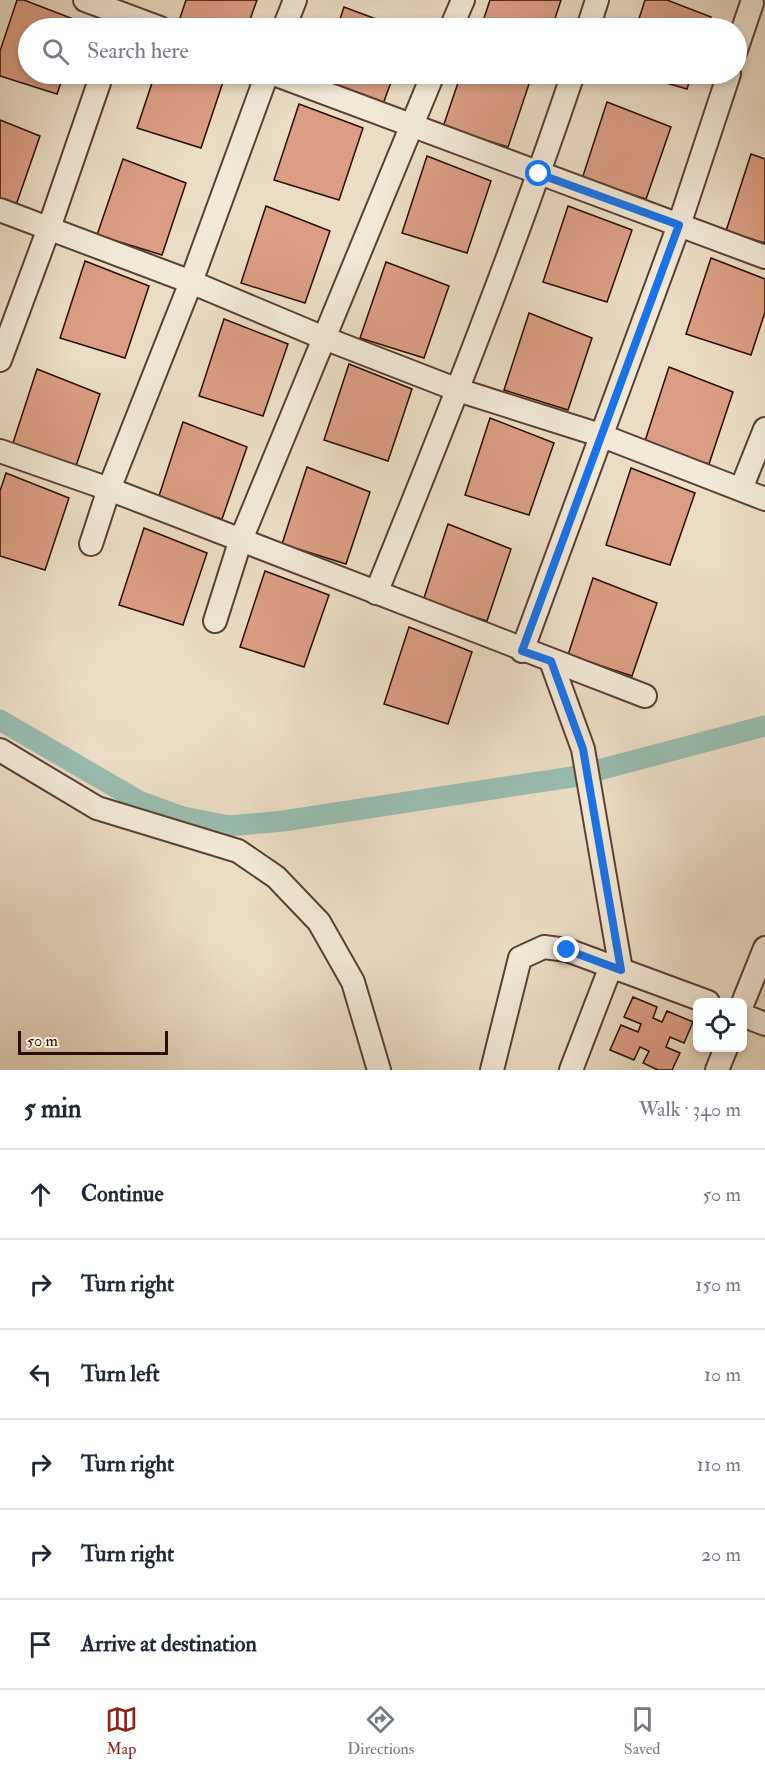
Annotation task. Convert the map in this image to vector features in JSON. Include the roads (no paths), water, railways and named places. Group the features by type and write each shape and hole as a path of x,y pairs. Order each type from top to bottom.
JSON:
{"street":[{"path":"85,0 122,14"},
{"path":"288,18 295,0"},
{"path":"455,18 463,0"},
{"path":"591,18 597,0"},
{"path":"747,22 754,3"},
{"path":"0,360 99,84"},
{"path":"92,544 109,489 191,282 263,84"},
{"path":"301,84 765,257"},
{"path":"215,621 240,542 429,84"},
{"path":"376,593 459,390 539,174 570,84"},
{"path":"522,651 679,225 726,84"},
{"path":"0,210 191,282 324,338 459,390 600,435 765,499"},
{"path":"741,489 765,429"},
{"path":"0,451 109,489 522,651 645,696"},
{"path":"551,661 583,749 616,968 571,1070"},
{"path":"0,750 97,808 238,851 276,877 319,922 353,982 380,1070"},
{"path":"492,1070 520,958 543,947 567,950 697,998"},
{"path":"745,998 765,948"},
{"path":"747,1017 765,1024"},
{"path":"717,1070 724,1052"}],"waterway":[{"path":"0,720 139,801 183,817 229,826 283,821 572,777 765,726"}]}
